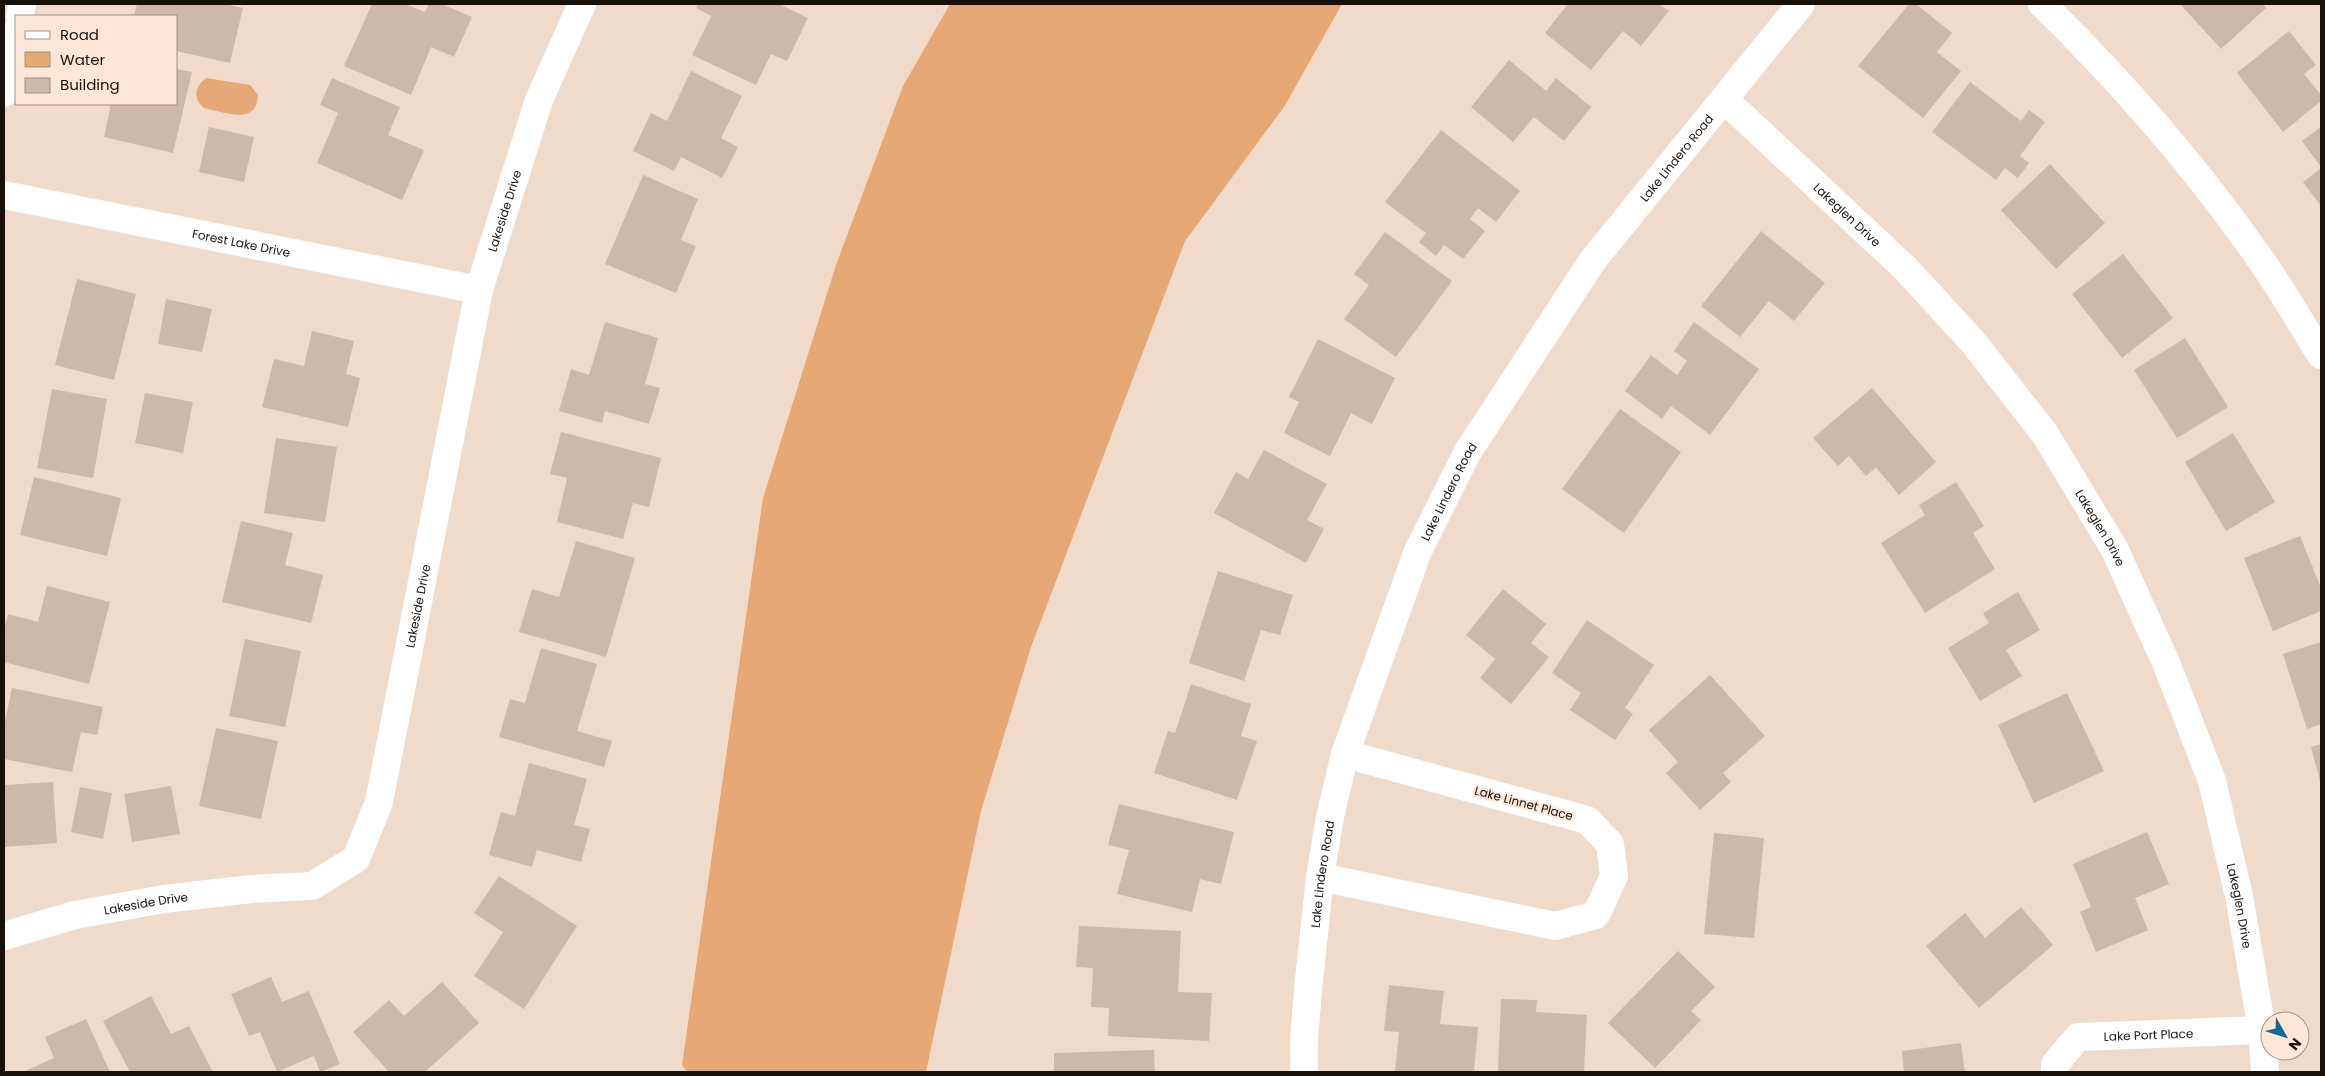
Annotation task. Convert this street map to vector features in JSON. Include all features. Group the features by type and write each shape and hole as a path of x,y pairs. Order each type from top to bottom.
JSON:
{"street":[{"name":"Lakeside Drive","path":"4,936 75,915 164,899 250,889 312,886 356,859 378,802 479,290 539,100 582,4"},
{"name":"Lake Lindero Road","path":"1304,1072 1305,1019 1320,877 1330,817 1345,754 1418,551 1467,453 1593,260 1801,4"},
{"path":"2042,4 2084,44 2178,151 2258,256 2321,355"},
{"path":"4,93 15,37"},
{"name":"Lakeglen Drive","path":"1724,99 1906,270 1973,342 2045,434 2115,550 2167,665 2212,781 2239,896 2260,1018"},
{"name":"Forest Lake Drive","path":"4,196 479,290"},
{"name":"Lake Linnet Place","path":"1320,877 1555,926 1596,915 1614,876 1610,844 1587,820 1345,754"},
{"name":"Lake Port Place","path":"2055,1072 2055,1064 2078,1037 2260,1030"}],"water":[{"path":"950,4 1342,4 1284,107 1185,241 1031,647 981,811 926,1072 687,1072 682,1065 763,498 836,265 903,86"},
{"path":"206,78 250,85 258,95 256,105 252,111 238,115 204,108 200,104 196,93 199,85"}],"building":[{"path":"137,4 224,4 243,8 230,63 178,51 178,15 134,15"},
{"path":"372,4 405,4 425,12 429,4 442,4 472,17 454,57 431,47 411,95 344,66"},
{"path":"698,4 779,4 808,18 787,61 771,54 756,85 692,55 711,16 696,8"},
{"path":"1568,4 1659,4 1669,11 1641,46 1623,31 1591,70 1545,33"},
{"path":"1909,4 1916,4 1952,33 1937,52 1961,71 1923,118 1858,66"},
{"path":"2180,4 2263,4 2266,8 2221,49"},
{"path":"2289,31 2316,65 2304,74 2321,95 2321,101 2283,132 2237,73"},
{"path":"1509,60 1546,91 1556,78 1591,107 1564,141 1534,117 1513,142 1471,107"},
{"path":"178,69 192,72 173,153 104,137 111,105 178,105"},
{"path":"691,71 742,96 721,138 738,147 722,178 681,157 674,171 633,151 651,113 667,121"},
{"path":"332,78 400,107 388,135 424,150 402,200 317,163 338,113 320,105"},
{"path":"1970,82 2021,121 2029,110 2045,122 2020,156 2029,163 2018,178 2005,168 1996,180 1932,132"},
{"path":"209,127 254,137 244,182 199,172"},
{"path":"2321,127 2321,167 2302,141"},
{"path":"1441,130 1520,191 1496,222 1478,208 1470,219 1485,231 1463,259 1444,245 1436,256 1419,242 1426,233 1385,202"},
{"path":"2050,164 2105,223 2056,269 2001,210"},
{"path":"2321,168 2321,206 2303,182"},
{"path":"643,175 698,199 681,240 696,246 676,293 605,264"},
{"path":"1761,231 1825,283 1794,321 1769,301 1740,337 1701,306"},
{"path":"1385,232 1452,281 1396,357 1344,319 1369,285 1354,274"},
{"path":"2123,254 2173,318 2122,358 2072,294"},
{"path":"77,279 136,294 114,380 55,365"},
{"path":"166,299 212,309 202,352 158,344"},
{"path":"605,322 658,338 645,384 660,388 649,424 605,411 602,423 559,411 571,369 589,375"},
{"path":"1694,322 1759,369 1710,435 1671,406 1662,419 1625,391 1651,355 1677,375 1687,361 1674,351"},
{"path":"312,331 354,341 346,374 360,378 348,427 262,407 274,359 304,366"},
{"path":"2185,338 2228,407 2177,438 2134,370"},
{"path":"1318,339 1395,378 1372,424 1351,413 1330,456 1284,433 1299,402 1289,397"},
{"path":"1872,388 1936,462 1899,495 1876,467 1866,476 1849,456 1838,466 1813,438"},
{"path":"52,389 107,399 93,478 37,468"},
{"path":"145,393 193,402 183,453 135,443"},
{"path":"1620,409 1681,452 1624,533 1562,489"},
{"path":"561,432 661,458 649,507 633,503 623,539 557,522 567,478 550,474"},
{"path":"2233,433 2275,502 2226,531 2185,462"},
{"path":"276,438 337,447 325,522 264,513"},
{"path":"1264,450 1327,484 1307,520 1324,529 1306,563 1214,513 1236,472 1248,479"},
{"path":"34,477 121,498 107,556 20,535"},
{"path":"1956,482 1984,526 1973,533 1995,569 1925,613 1881,543 1925,515 1919,505"},
{"path":"241,521 293,533 285,565 323,575 311,623 222,602"},
{"path":"2300,536 2321,588 2321,611 2273,631 2244,558"},
{"path":"576,541 635,558 606,657 519,632 532,589 559,597"},
{"path":"1218,571 1293,595 1280,635 1261,630 1244,681 1189,663"},
{"path":"47,586 110,602 89,684 4,662 4,630 8,614 38,622"},
{"path":"1503,589 1546,624 1531,643 1549,657 1511,704 1480,678 1495,659 1466,635"},
{"path":"2018,592 2040,630 2006,650 2022,676 1980,701 1948,648 1989,623 1983,613"},
{"path":"1587,620 1654,665 1625,708 1633,714 1615,740 1570,710 1581,693 1552,673"},
{"path":"245,639 301,651 285,727 229,716"},
{"path":"2321,642 2321,724 2307,729 2283,654"},
{"path":"541,648 597,664 577,731 612,741 604,767 499,737 510,699 525,703"},
{"path":"1710,675 1765,736 1723,773 1731,782 1700,810 1666,773 1678,762 1649,730"},
{"path":"1191,684 1251,704 1241,736 1257,741 1237,800 1154,773 1168,731 1175,733"},
{"path":"12,688 103,707 97,735 81,732 72,772 4,759 4,726"},
{"path":"2067,693 2104,771 2034,803 1998,725"},
{"path":"216,728 278,741 261,819 199,806"},
{"path":"2321,744 2321,785 2311,747"},
{"path":"529,763 587,779 574,825 590,829 581,862 537,850 532,867 489,855 501,812 515,816"},
{"path":"53,782 57,843 4,847 4,785"},
{"path":"171,786 180,834 132,842 124,794"},
{"path":"80,787 112,793 103,839 71,832"},
{"path":"1119,804 1234,832 1221,884 1200,879 1192,912 1117,894 1129,850 1108,845"},
{"path":"2147,832 2169,884 2135,898 2148,930 2096,952 2080,912 2091,907 2073,864"},
{"path":"1714,833 1764,838 1754,938 1704,934"},
{"path":"499,876 577,926 524,1009 474,976 503,932 474,913"},
{"path":"2021,907 2053,945 1979,1008 1926,946 1965,913 1985,938"},
{"path":"1079,926 1181,931 1178,992 1212,993 1209,1041 1108,1036 1109,1008 1091,1007 1093,968 1076,967"},
{"path":"1678,951 1715,987 1691,1011 1701,1020 1655,1068 1608,1023"},
{"path":"271,977 282,1002 309,991 340,1064 320,1072 314,1056 277,1072 260,1032 249,1036 231,994"},
{"path":"442,982 479,1023 425,1072 389,1072 353,1032 389,1000 404,1016"},
{"path":"1389,985 1444,991 1440,1024 1478,1027 1474,1072 1395,1072 1399,1032 1384,1031"},
{"path":"151,996 171,1034 189,1026 213,1072 130,1072 103,1021"},
{"path":"1501,999 1537,1000 1536,1012 1587,1015 1584,1072 1498,1072"},
{"path":"86,1019 110,1072 23,1072 54,1058 45,1037"},
{"path":"1961,1043 1965,1072 1904,1072 1902,1051"},
{"path":"1154,1050 1155,1072 1054,1072 1054,1053"}]}
